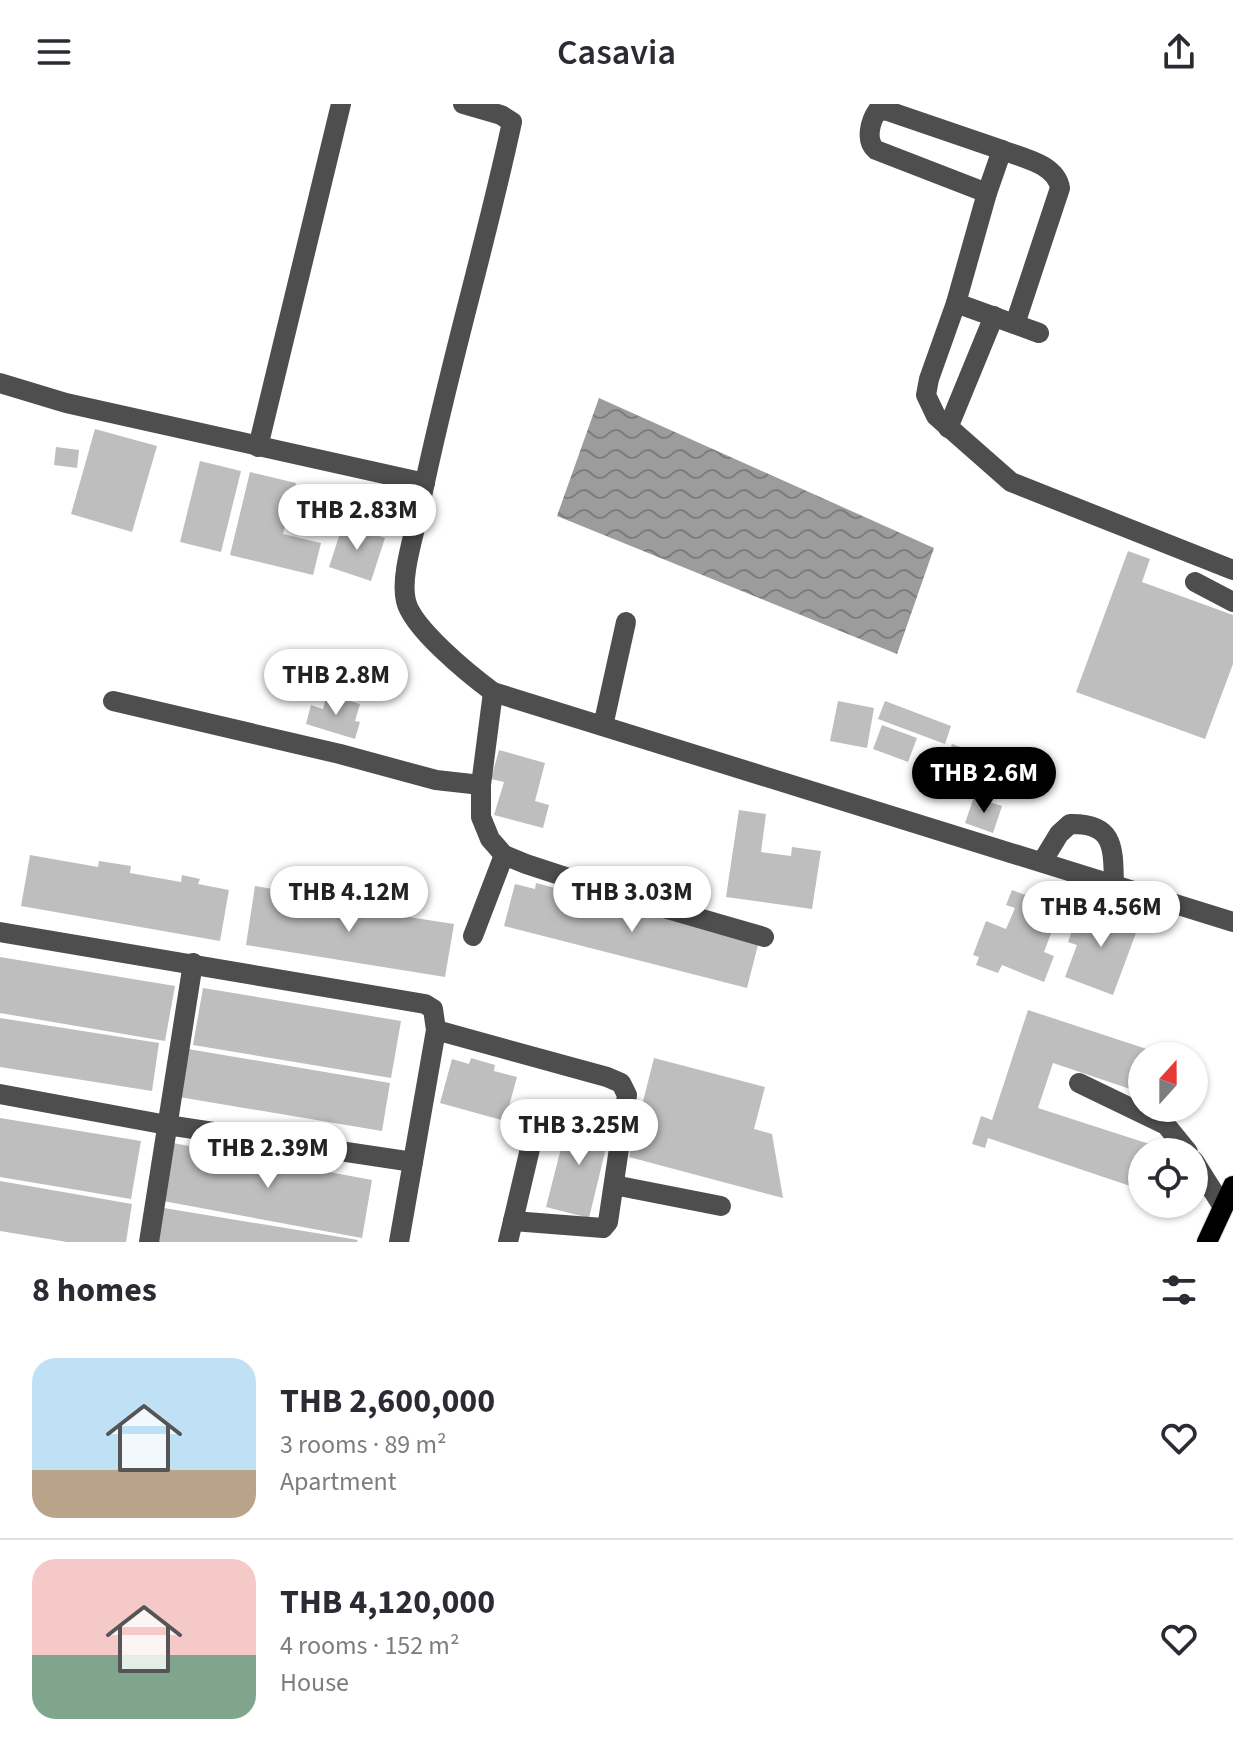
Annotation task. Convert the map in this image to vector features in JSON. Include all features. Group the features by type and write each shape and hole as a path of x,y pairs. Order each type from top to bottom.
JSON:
{"main road":[{"path":"1207,1242 1233,1186"}],"street":[{"path":"258,447 341,104"},
{"path":"463,104 501,115 512,122 425,483 404,586 406,603 419,624 471,676 493,692 1233,922"},
{"path":"987,193 876,150 869,139 873,116 878,110 888,111 1002,150 1053,171 1058,178 1060,188 1015,324"},
{"path":"1002,150 956,303 929,379 926,395 936,416 1011,482 1233,570"},
{"path":"956,303 1039,333"},
{"path":"948,428 994,316"},
{"path":"0,383 66,403 425,483"},
{"path":"1195,582 1233,602"},
{"path":"603,726 626,622"},
{"path":"493,692 481,785 481,817 490,839 504,855 636,900 764,937"},
{"path":"113,701 340,754 436,780 481,785"},
{"path":"1042,862 1059,834 1070,824 1089,824 1102,832 1113,848 1114,884"},
{"path":"473,936 504,855"},
{"path":"0,932 425,1004 433,1009 436,1030 399,1242"},
{"path":"149,1242 193,963"},
{"path":"436,1030 621,1083 627,1095 608,1222 603,1228 513,1221"},
{"path":"1079,1083 1166,1125 1177,1138"},
{"path":"0,1094 167,1125 413,1162"},
{"path":"508,1242 537,1119"},
{"path":"1208,1183 1223,1207"},
{"path":"614,1185 721,1206"}],"water":[{"path":"599,398 934,548 897,654 557,516"}],"building":[{"path":"95,429 157,446 132,532 71,514"},
{"path":"56,447 79,450 77,468 54,465"},
{"path":"200,461 241,471 221,552 180,542"},
{"path":"250,472 296,483 283,534 321,543 313,575 230,555"},
{"path":"359,485 396,492 390,528 352,520"},
{"path":"306,488 336,495 327,530 297,523"},
{"path":"343,524 385,538 371,581 329,567"},
{"path":"1128,551 1150,559 1142,582 1233,615 1233,664 1205,739 1076,692"},
{"path":"327,694 360,704 355,721 360,722 355,739 306,724 311,705 323,709"},
{"path":"838,701 874,708 867,748 830,741"},
{"path":"885,701 951,726 945,744 878,719"},
{"path":"882,725 917,738 908,762 873,749"},
{"path":"952,744 985,756 974,787 941,775"},
{"path":"499,750 545,763 535,801 549,805 543,828 494,815 504,782 491,779"},
{"path":"974,797 1002,806 993,833 965,823"},
{"path":"739,810 766,814 761,852 791,856 792,847 821,851 812,909 726,897"},
{"path":"30,855 98,867 99,861 131,866 130,873 181,882 182,875 200,879 198,884 229,890 220,941 21,906"},
{"path":"536,883 759,941 747,988 504,926 515,884 535,889"},
{"path":"255,886 273,889 272,895 326,903 327,899 357,903 356,909 454,924 445,977 246,945"},
{"path":"1031,889 1063,902 1044,952 1054,956 1044,982 1002,965 998,973 976,965 979,957 973,955 986,921 1006,929 1015,908 1006,905 1012,890 1028,896"},
{"path":"1093,906 1140,922 1113,995 1065,977 1077,945 1068,942 1076,920 1086,924"},
{"path":"0,957 175,986 165,1041 0,1013"},
{"path":"203,988 401,1021 391,1078 193,1045"},
{"path":"1028,1010 1128,1043 1128,1088 1053,1063 1038,1108 1131,1138 1128,1138 1128,1185 988,1138 985,1148 972,1144 981,1116 992,1120"},
{"path":"0,1018 159,1043 152,1091 0,1067"},
{"path":"188,1049 390,1083 382,1131 179,1097"},
{"path":"471,1058 495,1065 494,1071 517,1077 505,1121 440,1103 452,1059 469,1064"},
{"path":"654,1058 765,1087 754,1129 772,1134 783,1198 629,1157"},
{"path":"569,1117 611,1127 589,1218 546,1207"},
{"path":"0,1118 141,1141 131,1199 0,1177"},
{"path":"173,1143 372,1180 362,1238 163,1201"},
{"path":"0,1181 132,1204 126,1242 67,1242 0,1231"},
{"path":"164,1208 358,1240 158,1242"}]}
